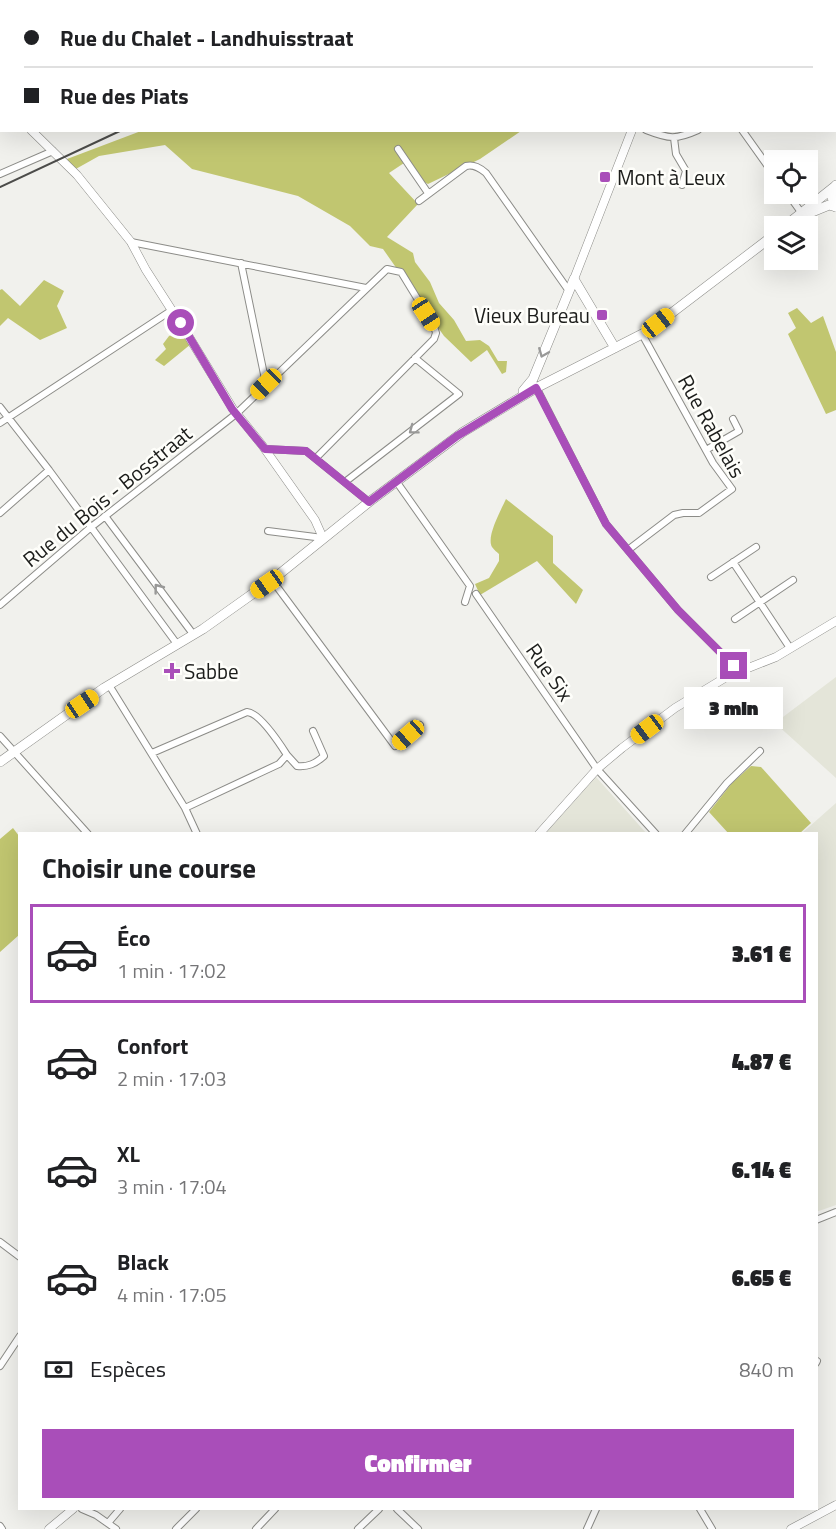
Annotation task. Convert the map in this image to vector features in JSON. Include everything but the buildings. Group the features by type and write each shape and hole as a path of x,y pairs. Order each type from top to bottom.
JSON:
{"main road":[{"path":"835,186 831,197 836,207"},
{"path":"800,216 835,186"},
{"path":"803,214 829,205 836,207"},
{"path":"0,762 109,685 193,634 272,580 396,481 457,436 514,400 534,383 642,334 764,242"},
{"path":"534,383 573,279"},
{"path":"573,279 615,348"}],"street":[{"path":"33,132 77,175 130,242 236,414 265,449 315,519 323,538"},
{"path":"573,279 631,132"},
{"path":"651,132 665,138 674,138 692,132"},
{"path":"743,132 764,161"},
{"path":"674,138 676,154 686,171 682,185"},
{"path":"398,149 428,193"},
{"path":"0,174 53,151"},
{"path":"420,201 466,166 472,165 480,168 486,173 569,291"},
{"path":"796,204 803,214"},
{"path":"130,242 366,288"},
{"path":"241,263 266,384"},
{"name":"Rue du Bois - Bosstraat","path":"0,605 90,528 236,414 387,270 401,272 434,326 436,333 434,339 415,358"},
{"path":"0,423 172,310"},
{"name":"Rue Rabelais","path":"628,550 674,515 699,513 732,489 721,476 642,334"},
{"path":"315,458 415,358 459,394 345,482"},
{"path":"534,383 602,517 684,617 740,672"},
{"path":"0,407 50,470 90,528 177,644"},
{"path":"706,450 739,431 733,419"},
{"path":"265,449 306,451 369,502"},
{"path":"0,513 50,470"},
{"path":"396,481 470,586 465,603"},
{"path":"105,516 193,634"},
{"path":"268,531 323,538"},
{"path":"711,577 756,547"},
{"path":"733,562 790,648"},
{"path":"272,580 395,746 420,725"},
{"path":"735,619 793,580"},
{"name":"Rue Six","path":"476,594 597,769 654,832"},
{"path":"541,832 597,769 675,708 728,676 776,657 836,621"},
{"path":"109,685 185,808 196,832"},
{"path":"152,753 251,712 297,766 312,765 324,756 313,731"},
{"path":"0,736 86,832"},
{"path":"687,832 722,789 760,751"},
{"path":"185,808 279,764 287,756"},
{"path":"818,1219 836,1212"},
{"path":"0,1242 18,1256"},
{"path":"0,1366 18,1339"},
{"path":"791,1529 836,1505"},
{"path":"49,1529 72,1510"},
{"path":"84,1510 116,1529"},
{"path":"108,1523 119,1510"},
{"path":"176,1529 195,1510"},
{"path":"256,1529 274,1510"},
{"path":"358,1529 378,1510"},
{"path":"398,1510 418,1529"},
{"path":"587,1529 596,1510"},
{"path":"701,1510 712,1529"}],"shaded area":[{"path":"836,677 836,778 775,723"},
{"path":"596,777 645,832 547,832"},
{"path":"836,803 836,1205 818,1211 818,832 803,832"}],"green space":[{"path":"138,132 520,132 480,159 428,184 404,163 389,173 418,204 387,237 413,253 415,262 430,282 439,303 454,320 466,341 480,340 489,346 498,361 507,361 506,372 502,374 487,350 471,362 444,336 383,249 370,246 350,226 298,196 192,169 165,145 99,156 74,170 67,159"},
{"path":"44,280 64,291 57,306 67,328 40,340 8,318 0,326 0,290 2,289 20,306"},
{"path":"797,308 811,323 823,316 836,352 836,410 826,414 788,334 796,328 788,313"},
{"path":"181,330 191,344 164,366 155,360 166,349 163,344 169,336"},
{"path":"506,499 553,536 553,563 583,590 576,604 537,561 480,595 475,584 489,578 499,561 499,554 492,547 491,537"},
{"path":"751,766 761,767 811,823 801,832 727,832 709,812 732,783"},
{"path":"13,828 18,835 18,936 0,952 0,839"}],"railway":[{"path":"0,187 118,132"}],"place":[{"name":"Mont à Leux","path":"605,177"},
{"name":"Vieux Bureau","path":"602,315"},
{"name":"Sabbe","path":"172,671"}],"route":[{"path":"181,323 232,409 265,449 306,451 369,502 457,436 536,388 606,524 696,630 734,666"}]}
